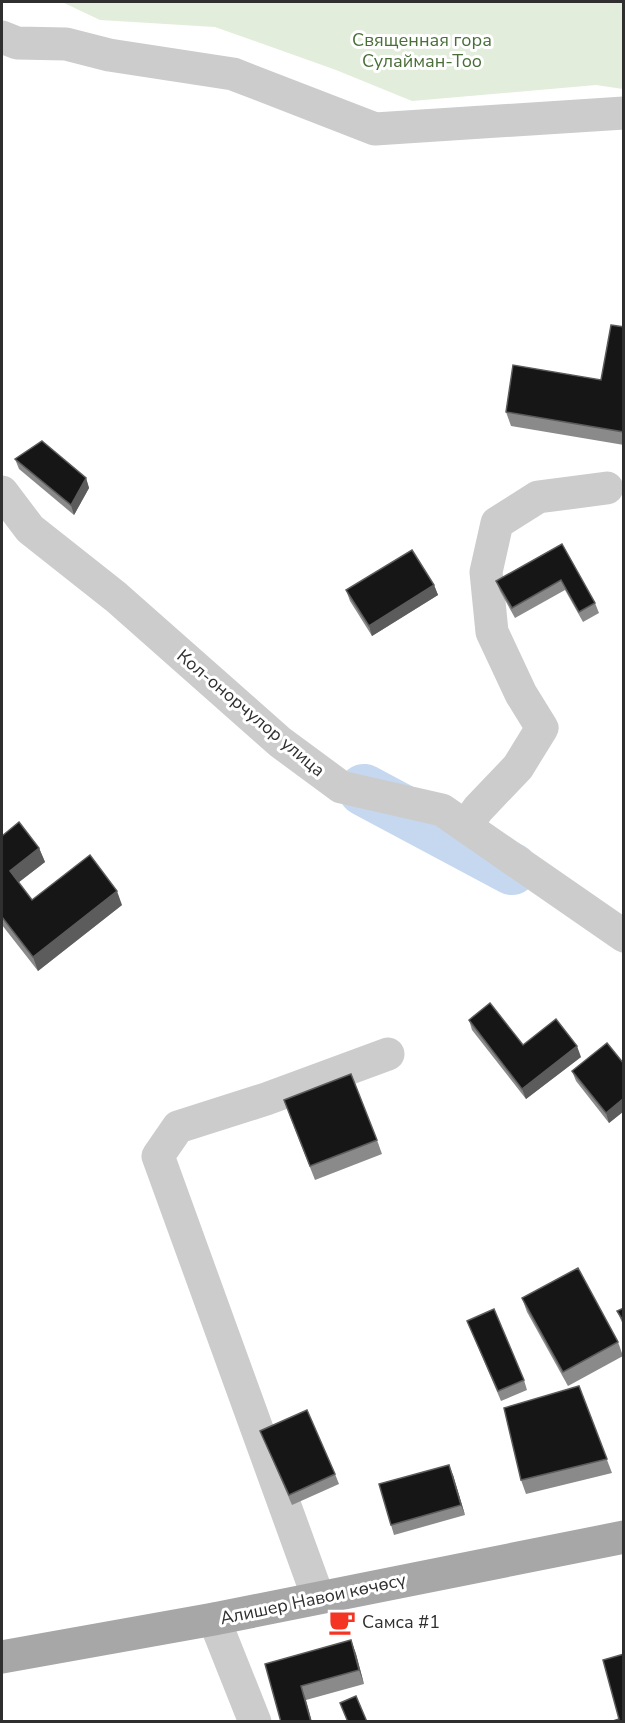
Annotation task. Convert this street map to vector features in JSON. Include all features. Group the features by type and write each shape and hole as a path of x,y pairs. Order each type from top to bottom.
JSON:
{"main road":[{"name":"Алишер Навои көчөсү","path":"2,1657 214,1619 624,1537"}],"street":[{"path":"2,37 17,42 66,44 109,55 233,74 375,129 624,113"},
{"path":"466,826 478,809 518,767 542,728 520,694 492,632 486,572 497,523 538,497 607,488"},
{"name":"Кол-онорчулор улица","path":"2,492 30,529 116,597 280,742 341,787 442,810 624,936"},
{"path":"318,1597 159,1156 178,1127 266,1099 388,1054"},
{"path":"214,1619 255,1722"}],"green space":[{"name":"Священная гора Сулайман-Тоо","path":"62,2 623,2 623,89 596,85 412,101 336,70 215,27 100,20"}],"building":[{"path":"611,325 624,327 624,432 506,412 513,365 601,380"},
{"path":"42,441 86,478 71,505 15,459"},
{"path":"562,544 595,603 579,612 561,580 512,608 496,581"},
{"path":"412,550 434,585 369,626 346,590"},
{"path":"19,822 39,848 10,871 32,900 90,855 117,891 33,957 2,917 2,836"},
{"path":"490,1003 523,1045 556,1019 577,1046 522,1089 469,1020"},
{"path":"607,1043 624,1064 624,1098 606,1113 572,1071"},
{"path":"351,1074 377,1140 310,1166 284,1100"},
{"path":"578,1268 618,1342 563,1372 522,1298"},
{"path":"624,1308 624,1322 617,1311"},
{"path":"494,1309 524,1380 498,1391 467,1321"},
{"path":"579,1386 607,1459 521,1480 504,1408"},
{"path":"307,1410 335,1474 289,1495 260,1431"},
{"path":"449,1465 461,1505 391,1525 379,1484"},
{"path":"351,1640 359,1670 301,1686 311,1722 281,1722 265,1664"},
{"path":"624,1654 624,1722 610,1722 619,1719 603,1660"},
{"path":"356,1696 367,1722 348,1722 340,1703"}],"waterway":[{"path":"364,790 512,869"}],"place":[{"name":"Самса #1","path":"342,1622"}]}
